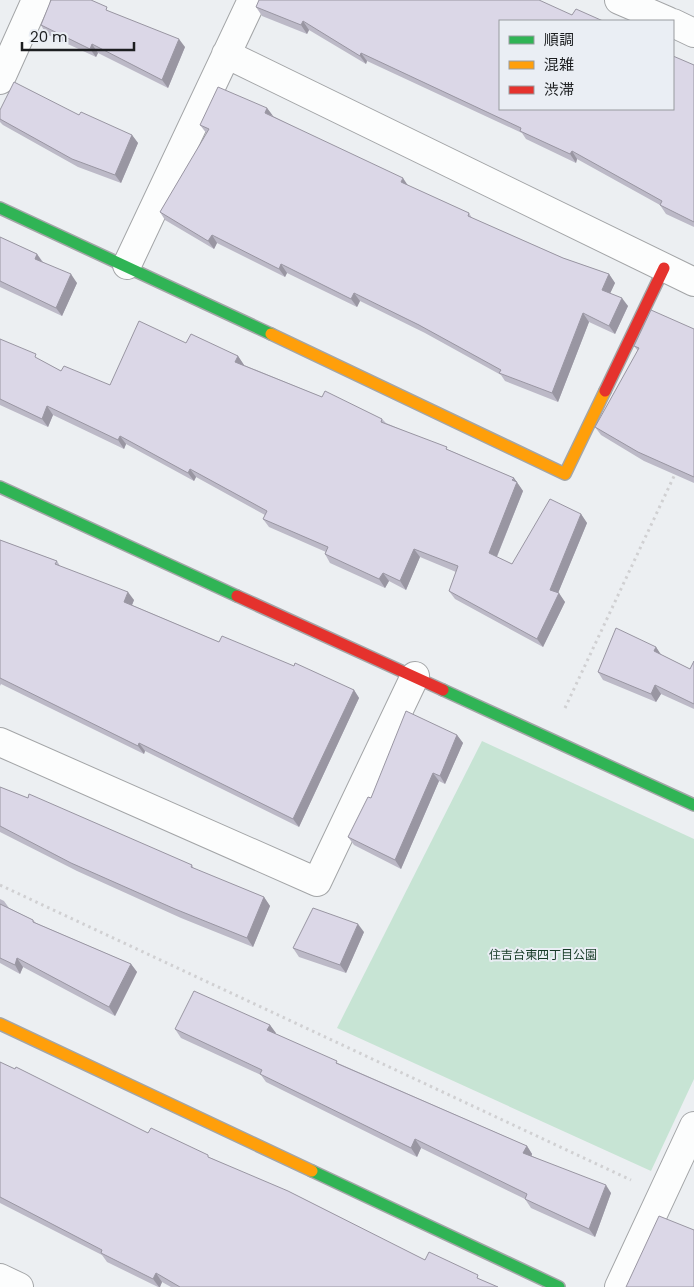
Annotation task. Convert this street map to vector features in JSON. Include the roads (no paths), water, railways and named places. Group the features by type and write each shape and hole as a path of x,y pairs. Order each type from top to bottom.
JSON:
{"street":[{"path":"0,80 36,0"},
{"path":"127,265 252,0"},
{"path":"619,0 666,20"},
{"path":"674,23 694,33"},
{"path":"226,54 694,282"},
{"path":"0,208 127,265 565,474 664,268"},
{"path":"0,487 694,805"},
{"path":"0,742 317,882 415,676"},
{"path":"0,1024 559,1287"},
{"path":"619,1287 694,1126"},
{"path":"0,1278 19,1287"}],"park label":[{"name":"住吉台東四丁目公園","path":"543,955"}]}
